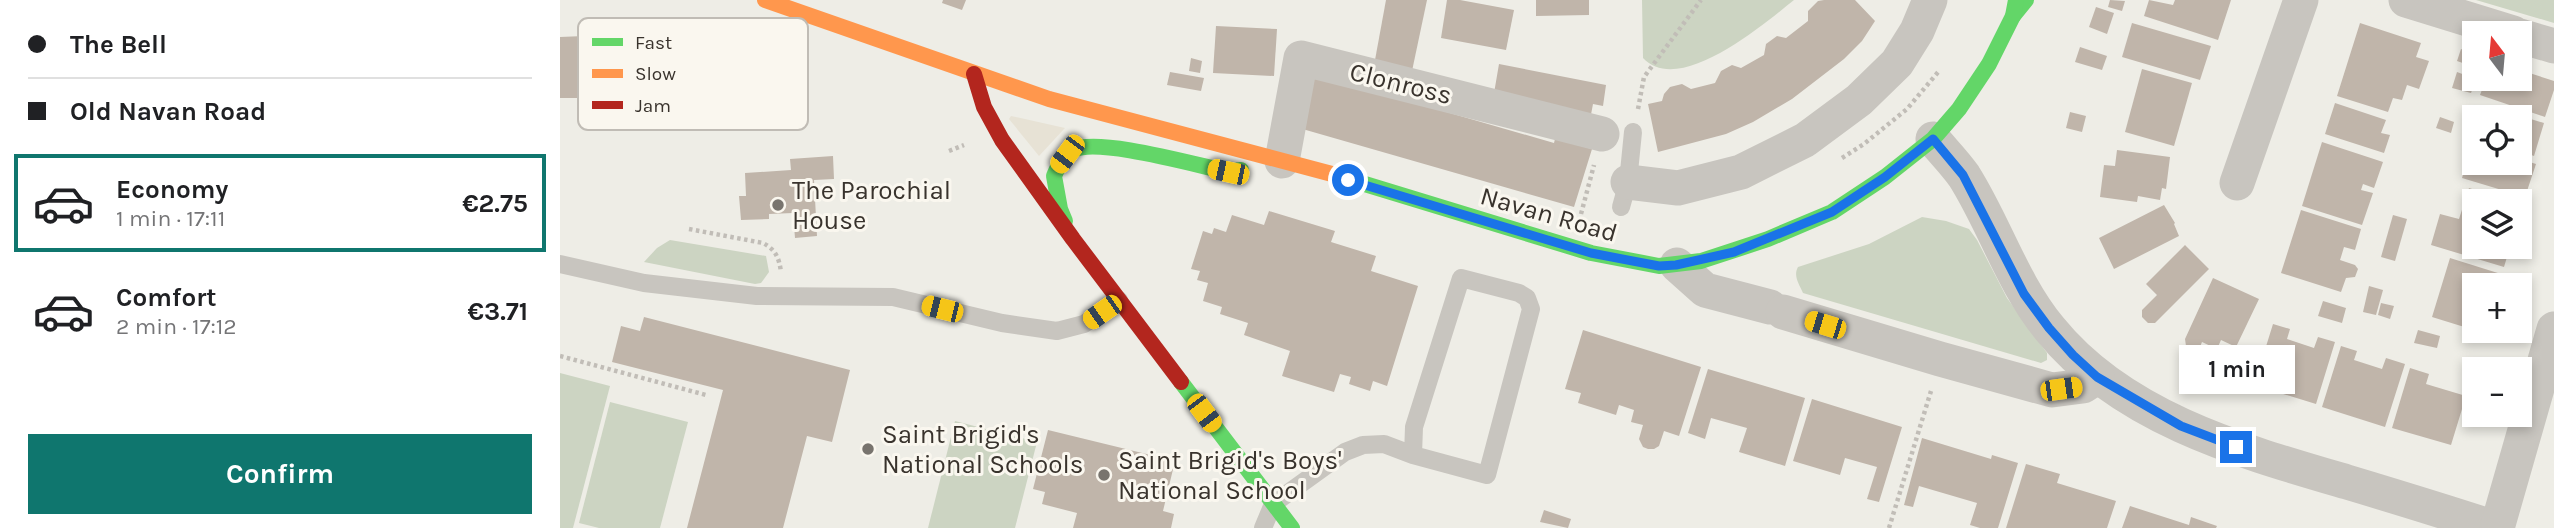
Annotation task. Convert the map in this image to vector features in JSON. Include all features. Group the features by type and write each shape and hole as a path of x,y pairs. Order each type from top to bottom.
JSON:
{"main road":[{"name":"Navan Road","path":"765,0 1049,99 1282,161 1591,253 1659,266 1676,265 1734,252 1832,212 1885,177 1933,139 1959,109 1989,64 2015,8 2026,0"},
{"path":"974,74 984,107 1002,140 1073,239 1292,528"},
{"path":"1073,239 1060,209 1054,176 1067,154 1076,149 1112,148 1228,172 1282,161"}],"street":[{"path":"2237,183 2301,0"},
{"path":"2406,0 2474,21"},
{"path":"1624,195 1678,188 1741,172 1805,140 1859,100 1897,63 1917,31 1927,1"},
{"path":"2532,40 2554,46"},
{"name":"Clonross","path":"1282,161 1301,58 1618,133"},
{"path":"1933,139 1963,175 2024,294 2065,346 2097,377 2181,426 2254,454 2496,528 2554,329"},
{"path":"1676,265 1705,290 2052,390 2083,386 2097,377"}],"lane":[{"path":"1618,133 1624,195"},
{"path":"560,264 644,283 786,297 893,297 1002,323 1057,331 1084,324 1119,300"},
{"path":"1263,528 1273,503 1345,452 1363,445 1384,444 1413,455 1488,475 1531,309 1527,298 1519,293 1461,278 1414,427 1413,455"}],"path":[{"path":"1578,221 1644,77 1701,0"},
{"path":"689,229 763,243 773,248 779,260 786,297"},
{"path":"560,356 706,394"},
{"path":"1889,528 1940,359"}],"green space":[{"path":"1642,0 1794,0 1721,53 1678,69 1659,68 1643,58"},
{"path":"2476,0 2554,0 2554,23"},
{"path":"1922,217 1969,229 2007,298 2047,353 2047,360 2041,363 1803,293 1796,277 1798,267 1869,244"},
{"path":"670,240 766,256 769,272 761,283 755,284 644,262 657,248"},
{"path":"560,373 610,386 573,528 560,528"},
{"path":"610,402 688,422 660,528 599,528 579,523"},
{"path":"955,421 1037,442 1015,528 928,528"}],"shaded area":[{"path":"1011,116 1065,128 1039,156 1009,119"}],"building":[{"path":"943,0 966,0 962,10 942,3"},
{"path":"1386,0 1427,0 1412,71 1375,60"},
{"path":"1447,0 1514,10 1506,50 1441,38"},
{"path":"1536,0 1589,0 1589,15 1536,16"},
{"path":"1855,0 1875,21 1862,41 1844,59 1792,99 1753,122 1726,134 1658,152 1648,104 1662,101 1670,87 1682,84 1691,89 1715,83 1721,71 1732,65 1741,68 1764,55 1766,44 1777,36 1786,38 1808,21 1808,11 1818,1"},
{"path":"2110,0 2125,1 2122,11 2108,7"},
{"path":"2149,0 2173,5 2175,0 2231,0 2218,40 2144,16"},
{"path":"2096,7 2114,13 2107,34 2089,27"},
{"path":"2132,23 2211,46 2200,80 2122,57"},
{"path":"2360,23 2421,43 2416,57 2429,61 2419,89 2407,85 2402,100 2393,98 2388,112 2337,96"},
{"path":"1216,26 1277,29 1274,76 1213,73"},
{"path":"578,36 578,98 560,98 560,37"},
{"path":"2080,47 2107,56 2102,70 2075,62"},
{"path":"2461,49 2462,63 2457,61"},
{"path":"1191,58 1202,61 1200,73 1189,71"},
{"path":"1499,64 1606,85 1603,106 1593,104 1589,125 1493,99"},
{"path":"2142,69 2192,83 2174,146 2125,132"},
{"path":"1170,72 1204,78 1201,91 1167,85"},
{"path":"2457,72 2462,74 2462,91 2452,88"},
{"path":"1315,74 1554,143 1555,139 1592,149 1574,207 1299,128"},
{"path":"2532,74 2554,81 2554,90 2545,117 2532,113 2532,105 2510,105 2480,95 2482,91 2532,91"},
{"path":"2335,103 2386,120 2381,133 2390,135 2384,153 2325,134"},
{"path":"2070,112 2086,116 2082,132 2066,128"},
{"path":"2440,117 2454,122 2451,133 2436,128"},
{"path":"2532,119 2544,123 2534,156 2532,155"},
{"path":"2322,142 2383,162 2374,188 2363,184 2361,190 2373,193 2362,225 2302,206"},
{"path":"2117,150 2170,157 2166,189 2162,188 2160,200 2138,196 2137,202 2100,197 2104,165 2115,166"},
{"name":"The Parochial House","path":"833,156 834,179 814,180 817,236 795,238 793,213 769,214 769,219 741,220 739,196 746,196 745,173 791,170 790,159"},
{"path":"2532,163 2536,164 2528,189 2498,189 2462,178 2463,175 2532,175"},
{"path":"2164,205 2179,236 2114,269 2099,238"},
{"path":"2301,210 2361,229 2355,250 2344,247 2340,260 2355,265 2358,269 2355,277 2346,278 2341,292 2281,273"},
{"path":"2462,210 2462,254 2431,245 2440,214 2459,219"},
{"path":"1269,211 1335,231 1331,242 1376,256 1371,271 1418,286 1387,386 1373,381 1370,391 1349,384 1351,377 1340,374 1334,392 1282,376 1290,351 1244,335 1248,323 1220,314 1222,307 1203,301 1208,283 1197,280 1200,271 1191,269 1203,231 1212,234 1214,228 1226,232 1232,215 1264,225"},
{"path":"2393,215 2407,219 2395,261 2381,257"},
{"path":"2185,245 2209,269 2155,323 2148,323 2142,317 2142,310 2157,295 2146,284"},
{"path":"2450,258 2498,273 2462,273 2462,326 2432,317"},
{"path":"2477,259 2506,259 2504,267"},
{"path":"2213,278 2259,299 2236,347 2221,340 2217,349 2202,342 2200,347 2195,349 2186,346 2185,339"},
{"path":"2369,286 2383,290 2376,315 2363,312"},
{"path":"2323,301 2346,308 2342,323 2318,316"},
{"path":"2381,303 2394,306 2390,319 2378,315"},
{"path":"644,317 850,370 832,442 807,436 783,528 687,528 723,390 612,362 621,326 640,331"},
{"path":"2273,324 2290,329 2287,339 2314,348 2318,337 2335,342 2316,404 2254,385"},
{"path":"1583,330 1701,367 1679,436 1664,431 1659,446 1654,449 1643,447 1639,439 1643,425 1631,422 1634,410 1619,405 1616,415 1578,403 1581,393 1565,389"},
{"path":"2418,330 2440,336 2437,348 2414,343"},
{"path":"2341,346 2357,351 2354,360 2382,369 2386,358 2405,364 2385,427 2322,407"},
{"path":"2410,368 2429,374 2426,384 2462,395 2462,409 2451,445 2392,428"},
{"path":"1708,369 1805,398 1785,466 1739,452 1747,428 1711,418 1705,439 1688,433"},
{"path":"1812,399 1902,427 1879,502 1867,499 1877,467 1845,458 1840,475 1793,461"},
{"name":"Saint Brigid's Boys' National School","path":"1048,430 1175,461 1163,511 1174,514 1171,528 1073,528 1077,513 1042,504 1045,492 1033,489"},
{"path":"1922,438 1991,459 1992,455 2018,463 1998,528 1970,525 1977,503 1919,486 1913,507 1904,505"},
{"path":"2026,464 2060,474 2057,483 2116,501 2107,528 2006,528"},
{"path":"2130,506 2189,525 2191,517 2217,526 2122,528"},
{"path":"1544,510 1571,519 1568,528 1540,522"}],"traffic: fast":[{"path":"1332,174 1591,253 1659,266 1701,261 1768,239 1832,212 1885,177 1933,139 1959,109 1989,64 2013,16 2016,0"},
{"path":"2013,16 2026,0"},
{"path":"1065,221 1054,176 1064,158 1073,150 1104,147 1229,172 1241,170"},
{"path":"1181,382 1292,528"}],"traffic: slow":[{"path":"765,0 1049,99 1332,174"}],"traffic: jam":[{"path":"974,74 984,107 1002,140 1181,382"}],"place":[{"name":"The Parochial House","path":"778,205"},
{"name":"Saint Brigid's National Schools","path":"868,449"},
{"name":"Saint Brigid's Boys' National School","path":"1104,475"}],"route":[{"path":"1348,180 1591,253 1659,266 1676,265 1734,252 1832,212 1885,177 1933,139 1963,175 2024,294 2073,355 2097,377 2181,426 2236,447"}]}
